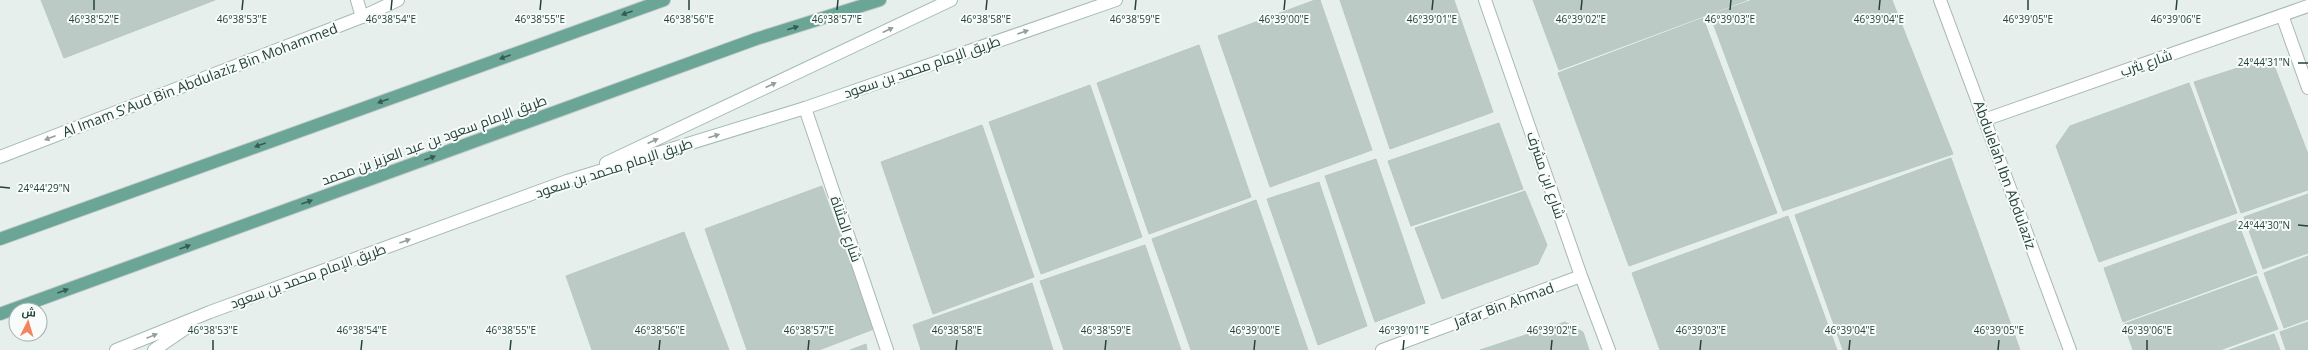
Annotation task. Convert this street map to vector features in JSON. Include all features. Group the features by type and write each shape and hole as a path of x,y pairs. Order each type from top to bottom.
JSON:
{"main road":[{"path":"0,239 664,0"},
{"name":"طريق الإمام سعود بن عبد العزيز بن محمد","path":"0,314 756,39 880,0"}],"street":[{"path":"357,0 362,17"},
{"name":"Al Imam S'Aud Bin Abdulaziz Bin Mohammed","path":"0,157 362,17 398,0"},
{"path":"567,181 951,0"},
{"name":"طريق الإمام محمد بن سعود","path":"116,350 210,312 567,181 805,108 1116,0"},
{"name":"شارع ابن مشرف","path":"1485,0 1581,276 1609,350"},
{"name":"Abdulelah Ibn Abdulaziz","path":"1940,0 2070,350"},
{"name":"شارع يثرب","path":"1984,120 2308,6"},
{"path":"2282,15 2308,88"},
{"name":"شارع المثناة","path":"805,108 887,350"},
{"name":"Jafar Bin Ahmad","path":"1382,350 1581,276"},
{"path":"154,350 210,312"}],"building":[{"path":"41,0 215,0 64,58"},
{"path":"1315,0 1320,0 1372,150 1270,187 1218,36"},
{"path":"1340,0 1454,0 1493,112 1390,149"},
{"path":"1533,0 1747,0 1559,70"},
{"path":"1752,0 1892,0 1953,154 1783,211 1710,15"},
{"path":"1703,18 1777,213 1629,266 1558,73"},
{"path":"1199,45 1251,197 1149,234 1097,83"},
{"path":"2263,60 2275,68 2308,154 2308,190 2241,213 2194,82"},
{"path":"2189,83 2237,213 2099,262 2056,146 2070,126"},
{"path":"1090,85 1142,237 1041,274 989,122"},
{"path":"1499,123 1523,189 1411,226 1388,161"},
{"path":"982,125 1034,277 933,314 881,162"},
{"path":"1951,158 2020,350 1843,350 1795,215"},
{"path":"1376,159 1425,303 1375,322 1325,176"},
{"path":"1319,182 1367,326 1318,345 1267,199"},
{"path":"822,186 874,329 819,350 747,350 705,229"},
{"path":"1525,191 1547,245 1538,264 1442,299 1415,228"},
{"path":"2308,194 2308,253 2263,269 2244,217"},
{"path":"1256,200 1308,350 1191,350 1152,239"},
{"path":"1788,216 1837,350 1660,350 1632,273"},
{"path":"2237,220 2257,273 2123,322 2104,268"},
{"path":"684,232 729,350 592,350 566,276"},
{"path":"1145,245 1181,350 1064,350 1040,281"},
{"path":"2308,256 2308,319 2284,328 2264,273"},
{"path":"2257,276 2278,329 2220,350 2133,350 2124,324"},
{"path":"1032,283 1053,350 921,350 913,325"},
{"path":"1565,322 1583,332 1589,350 1480,350"},
{"path":"2308,322 2308,350 2286,350 2280,332"},
{"path":"2274,334 2280,350 2229,350"},
{"path":"866,344 867,350 850,350"}]}
